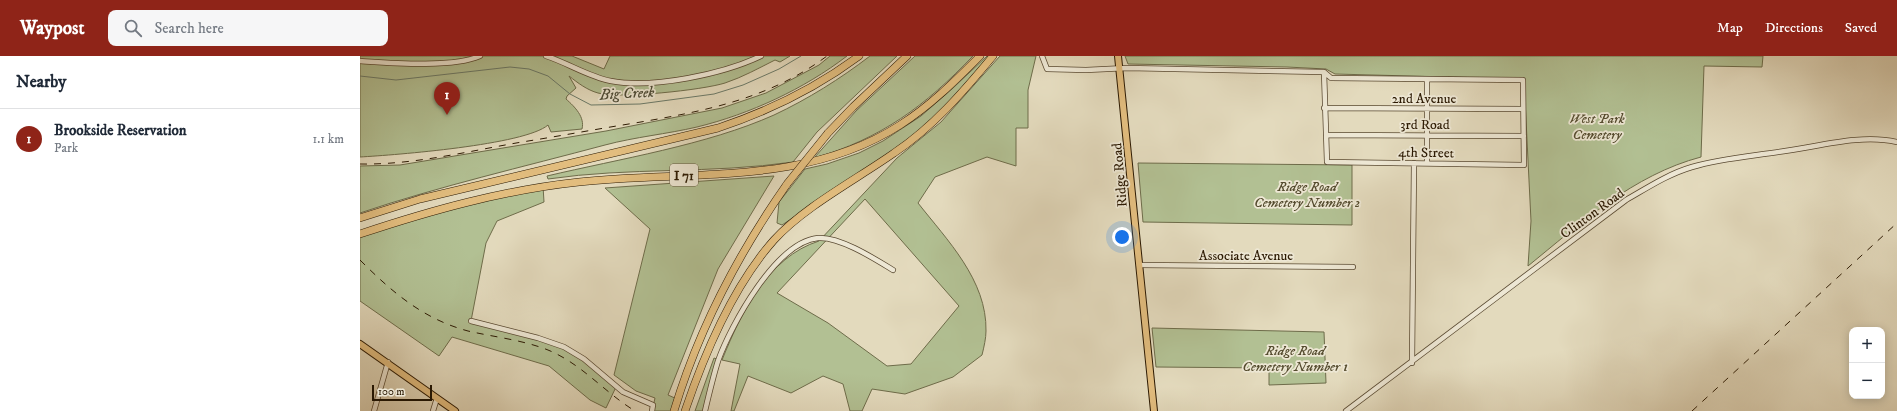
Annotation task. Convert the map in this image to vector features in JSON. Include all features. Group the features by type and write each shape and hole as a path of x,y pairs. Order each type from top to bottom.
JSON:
{"highway":[{"path":"360,218 412,201 725,126 759,114 797,96 831,76 859,56"},
{"path":"674,411 697,344 724,285 753,235 787,184 828,133 907,56"},
{"name":"I 71","path":"360,234 466,202 524,189 596,180 762,171 829,157 872,141 911,118 944,90 980,56"},
{"path":"685,411 702,364 722,323 750,272 775,240 805,214 918,136 951,105 993,56"},
{"path":"360,222 475,186"}],"main road":[{"name":"Ridge Road","path":"1118,56 1154,411"},
{"path":"360,344 388,362 455,411"}],"street":[{"path":"360,61 421,63 472,60 480,56"},
{"path":"546,56 562,61 596,77 612,82 636,83 666,82 724,70 760,56"},
{"path":"1042,56 1047,68 1324,72 1331,78 1523,80 1524,136"},
{"path":"1324,72 1326,135"},
{"path":"1427,80 1427,163"},
{"name":"2nd Avenue","path":"1324,108 1426,110 1523,109"},
{"name":"3rd Road","path":"1326,135 1524,136"},
{"name":"4th Street","path":"1326,135 1327,162 1524,166 1524,136"},
{"name":"Clinton Road","path":"1346,411 1412,363 1626,200 1664,179 1691,167 1723,160 1858,140 1885,140 1897,142"},
{"path":"1412,363 1414,163"},
{"path":"705,411 719,360 736,323 761,282 789,253 805,241 819,238 840,242 893,270"},
{"name":"Associate Avenue","path":"1139,265 1353,267"},
{"path":"471,321 538,338 564,347 584,359 623,392 653,405 652,411"},
{"path":"374,411 388,362"},
{"path":"433,411 437,398"}],"green space":[{"path":"360,56 572,56 604,69 610,56 790,56 780,62 775,60 725,83 714,86 661,93 609,95 598,93 579,84 569,76 576,88 567,96 566,99 581,116 583,125 582,129 551,132 548,125 535,132 488,143 458,148 360,157"},
{"path":"830,56 847,56 795,90 756,108 717,122 605,145 451,185 360,213 360,166 400,165 606,131 722,108 766,93 819,65"},
{"path":"870,56 897,56 817,132 793,162 732,168 578,175 548,179 547,176 692,143 748,126 787,109 835,81"},
{"path":"915,56 973,56 937,90 901,119 860,141 814,158 856,111"},
{"path":"987,56 990,56 937,115 908,141 782,225 777,223 779,202 805,169 827,164 859,153 883,141 921,116"},
{"path":"1000,56 1036,56 1028,90 1028,128 1016,128 1016,166 987,157 935,177 918,203 953,246 973,278 985,312 986,331 982,355 953,377 905,394 872,389 862,411 850,411 843,384 823,376 791,393 748,376 734,411 731,411 740,364 722,360 738,324 758,289 771,273 785,260 801,249 819,241 897,158 941,122","holes":["865,199 959,306 911,364 887,366 828,323 777,293"]},
{"name":"West Park Cemetery","path":"1125,56 1763,56 1762,67 1704,66 1701,157 1676,165 1630,188 1588,217 1528,266 1531,221 1524,79 1335,74 1326,69 1287,67 1128,64"},
{"name":"Ridge Road Cemetery Number 2","path":"1138,163 1352,165 1352,225 1143,222"},
{"path":"774,176 718,269 668,395 677,399 674,411 652,411 655,398 636,391 614,375 650,229 605,188"},
{"path":"543,186 544,202 497,221 486,243 471,321 550,341 584,359 616,387 606,408 590,400 549,366 452,337 439,356 360,301 360,236 401,221"},
{"name":"Ridge Road Cemetery Number 1","path":"1152,328 1324,332 1326,383 1269,385 1269,368 1156,367"},
{"path":"714,358 717,359 703,411 695,411"}],"waterway":[{"name":"Big Creek","path":"360,76 396,80 510,67 529,69 548,76 570,94 591,105 640,104 714,94 743,85 779,69 801,56"}],"railway":[{"path":"360,164 380,164 441,157 686,114 736,101 759,93 805,71 827,56"},
{"path":"1692,411 1897,223"},
{"path":"360,260 384,283 422,312 452,326 468,331 519,341 548,350 582,370 635,411"}],"place":[{"name":"Brookside Reservation","path":"447,115"}]}
